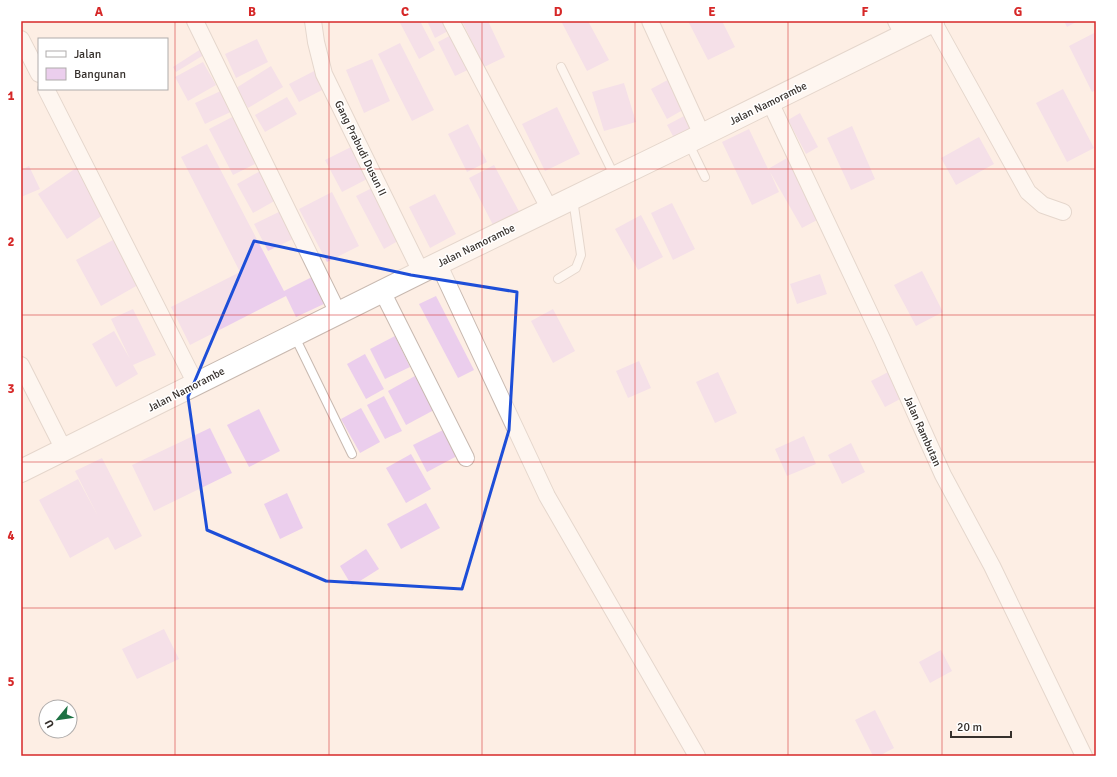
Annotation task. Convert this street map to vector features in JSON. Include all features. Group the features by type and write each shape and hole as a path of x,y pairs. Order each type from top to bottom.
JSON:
{"street":[{"path":"195,21 338,313"},
{"name":"Gang Prabudi Dusun II","path":"314,21 316,42 324,74 430,268 547,496 697,756"},
{"path":"450,21 550,210"},
{"path":"650,21 695,139"},
{"path":"933,21 1028,192 1042,205 1063,212"},
{"name":"Jalan Namorambe","path":"21,471 338,313 770,102 900,28 933,21"},
{"path":"21,39 38,72"},
{"path":"47,90 196,384"},
{"name":"Jalan Rambutan","path":"770,102 882,339 943,475 992,566 1084,756"},
{"path":"382,292 466,458"},
{"path":"21,365 64,450"}],"lane":[{"path":"561,67 616,178"},
{"path":"695,139 705,177"},
{"path":"558,279 576,268 582,255 573,198"},
{"path":"294,335 352,454"}],"highlighted area":[{"path":"254,241 411,275 517,292 509,430 462,589 326,581 207,530 188,397"}],"building":[{"path":"399,21 420,21 435,50 419,59"},
{"path":"427,21 446,21 450,30 435,38"},
{"path":"462,21 488,21 505,57 484,67"},
{"path":"561,21 588,21 609,60 587,71"},
{"path":"688,21 722,21 735,47 708,60"},
{"path":"1064,21 1078,21 1067,27"},
{"path":"1096,32 1096,90 1092,92 1069,46"},
{"path":"455,33 472,68 455,76 438,42"},
{"path":"257,39 268,62 236,78 225,54"},
{"path":"400,43 434,110 412,121 378,54"},
{"path":"204,47 207,53 176,72 173,67"},
{"path":"372,59 390,101 364,113 346,70"},
{"path":"203,62 216,85 188,101 175,77"},
{"path":"271,66 283,87 248,108 236,88"},
{"path":"316,70 326,88 299,102 289,84"},
{"path":"673,77 688,107 667,119 651,89"},
{"path":"624,83 636,122 604,131 592,92"},
{"path":"227,88 237,109 205,124 195,103"},
{"path":"1063,89 1094,148 1067,162 1036,103"},
{"path":"287,97 297,114 265,132 255,115"},
{"path":"557,107 580,154 545,171 522,124"},
{"path":"800,113 818,147 806,154 788,120"},
{"path":"238,114 261,161 233,175 209,129"},
{"path":"686,115 693,128 674,138 667,125"},
{"path":"468,124 487,162 467,172 448,134"},
{"path":"852,126 875,179 851,190 827,138"},
{"path":"749,129 768,169 787,158 821,218 802,228 770,172 779,192 752,205 722,142"},
{"path":"979,137 994,164 956,185 941,158"},
{"path":"207,144 284,291 314,276 326,303 296,317 286,296 190,345 171,307 240,272 181,157"},
{"path":"355,145 371,177 342,192 325,160"},
{"path":"494,165 521,215 495,229 469,178"},
{"path":"29,166 40,189 21,197 21,170"},
{"path":"76,168 106,213 67,239 38,194"},
{"path":"262,170 278,199 253,213 237,184"},
{"path":"376,186 403,238 384,249 356,196"},
{"path":"332,192 359,246 327,262 299,209"},
{"path":"435,194 456,234 430,248 409,207"},
{"path":"672,203 695,249 673,260 651,213"},
{"path":"283,210 297,237 268,251 254,224"},
{"path":"641,215 663,257 638,270 615,229"},
{"path":"113,240 138,285 101,306 76,260"},
{"path":"922,271 943,312 916,326 894,285"},
{"path":"820,274 827,294 797,304 790,284"},
{"path":"436,296 474,370 458,378 419,304"},
{"path":"133,309 156,355 133,365 138,374 116,387 92,344 114,331 130,359 111,319"},
{"path":"553,309 575,351 553,363 531,321"},
{"path":"395,336 410,367 385,379 370,349"},
{"path":"365,354 384,389 366,399 347,364"},
{"path":"639,361 651,388 628,398 616,371"},
{"path":"892,370 906,396 885,407 871,381"},
{"path":"718,372 737,413 715,423 696,382"},
{"path":"415,376 434,410 406,425 388,391"},
{"path":"384,396 402,431 385,439 367,405"},
{"path":"361,408 380,442 360,453 341,419"},
{"path":"259,409 280,451 249,467 227,425"},
{"path":"210,428 232,473 154,511 132,465"},
{"path":"443,430 457,456 427,472 413,445"},
{"path":"804,436 816,464 787,476 775,449"},
{"path":"851,443 865,472 842,484 828,455"},
{"path":"411,454 431,489 406,503 386,468"},
{"path":"102,458 142,536 115,550 108,537 70,558 39,500 78,479 99,518 75,471"},
{"path":"287,493 303,528 280,539 264,504"},
{"path":"426,503 440,528 401,549 387,524"},
{"path":"366,549 379,569 352,586 340,566"},
{"path":"164,629 179,659 137,679 122,649"},
{"path":"941,650 952,671 930,683 919,662"},
{"path":"875,710 894,748 879,756 873,756 855,720"}]}
